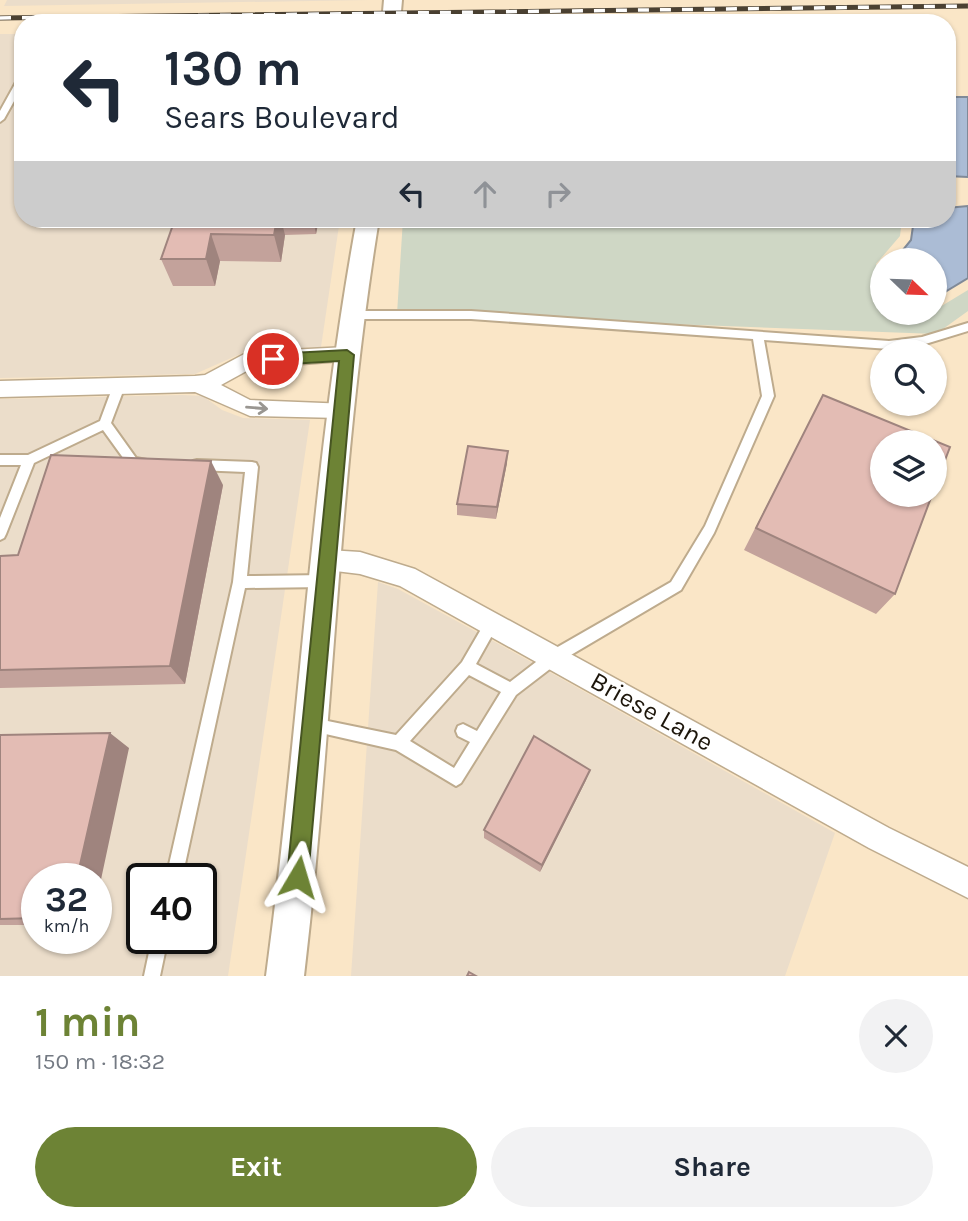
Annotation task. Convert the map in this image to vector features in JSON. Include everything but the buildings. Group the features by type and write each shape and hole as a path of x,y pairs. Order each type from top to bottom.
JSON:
{"street":[{"path":"285,976 313,725 340,411 351,315 366,228"},
{"path":"0,388 195,384 209,382 248,360 347,355"},
{"path":"195,384 209,386 233,403 250,408 340,411"},
{"name":"Briese Lane","path":"327,571 360,563 394,572 554,657 879,838 968,883"}],"lane":[{"path":"0,119 14,93"},
{"path":"351,315 447,314 889,345 922,341 968,327"},
{"path":"313,725 399,743 456,778 511,690 554,657 676,586 710,529 768,396 758,335"},
{"path":"0,460 29,460 105,424 118,386"},
{"path":"105,424 133,463 160,463"},
{"path":"0,534 29,460"},
{"path":"177,863 240,582 252,467 186,464"},
{"path":"240,582 327,571"},
{"path":"399,743 431,715 467,667 492,623"},
{"path":"467,667 511,690"},
{"path":"463,731 480,740"},
{"path":"152,976 157,954"}],"shaded area":[{"path":"7,0 370,0 4,6"},
{"path":"0,34 14,34 14,228 339,228 321,347 247,351 195,374 0,378"},
{"path":"203,396 222,410 243,418 310,420 228,976 0,976 0,399"},
{"path":"378,582 398,589 546,670 835,833 785,976 351,976"}],"green space":[{"path":"402,228 901,228 900,236 890,248 870,248 870,326 947,326 947,303 968,290 968,311 936,334 397,314"}],"water":[{"path":"956,97 968,97 968,177 956,176"},
{"path":"968,206 968,278 947,291 947,248 905,248 911,240 913,228 956,228 956,207"}],"railway":[{"path":"323,14 968,6"},
{"path":"0,18 14,18"}],"route":[{"path":"273,359 347,355 335,459 333,508 298,877"}]}
